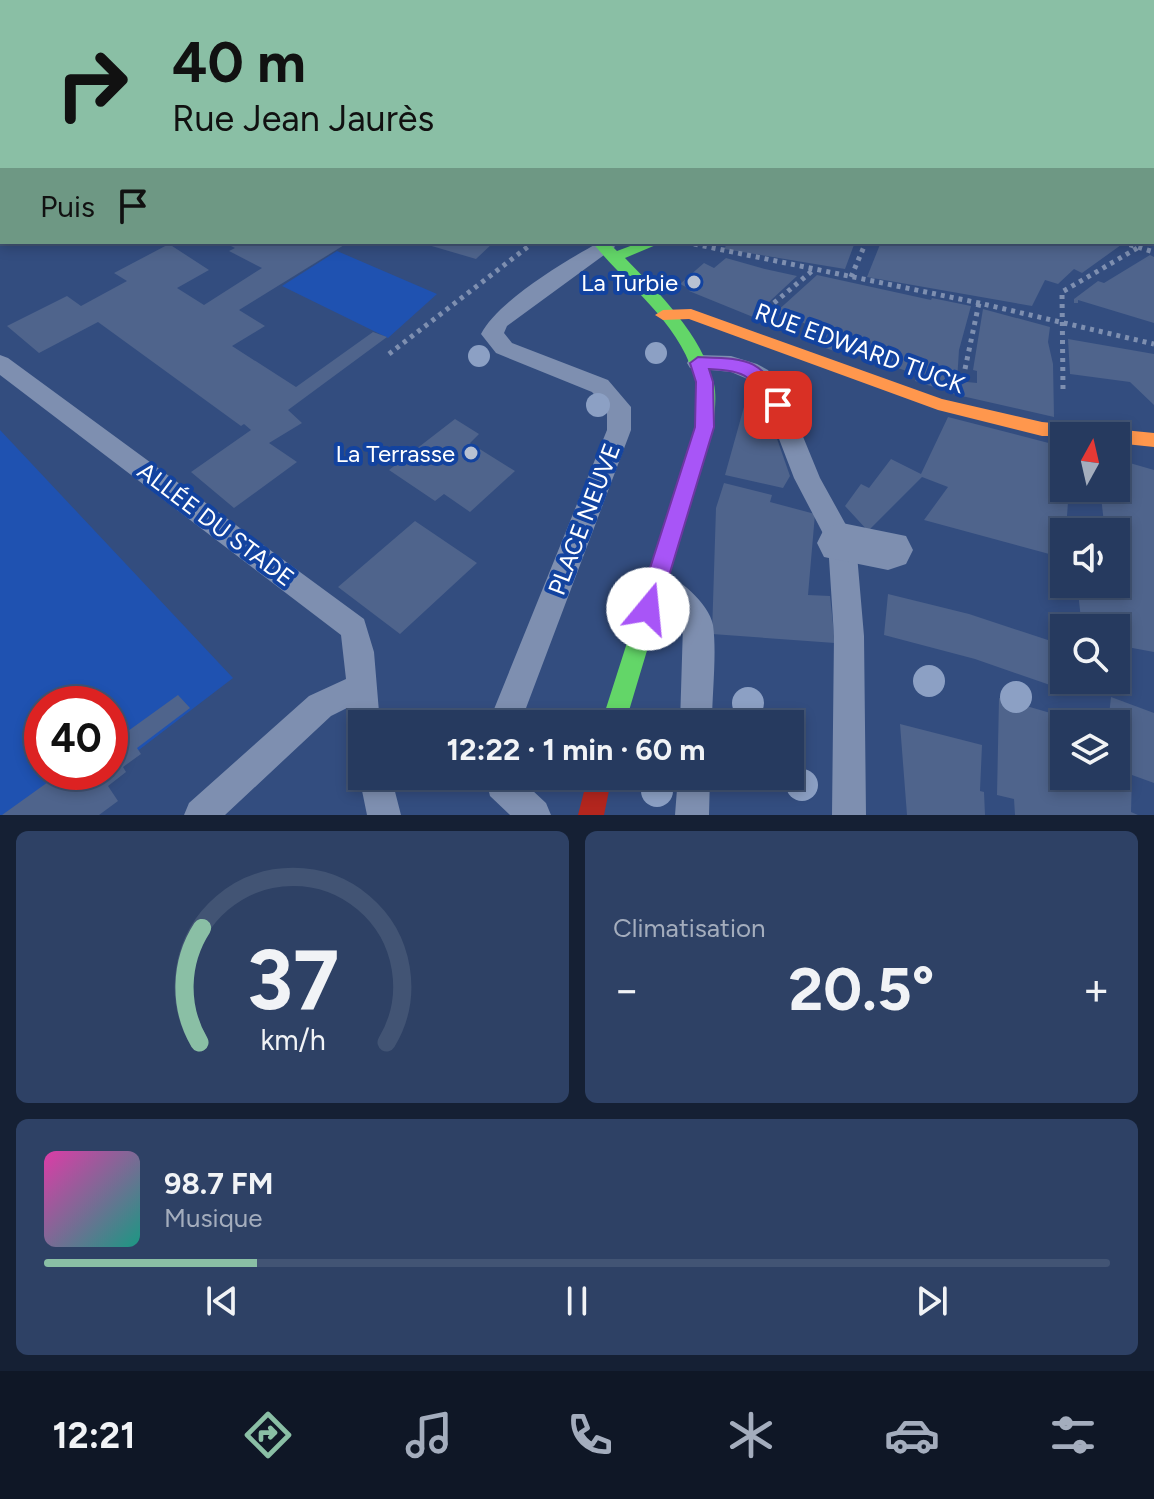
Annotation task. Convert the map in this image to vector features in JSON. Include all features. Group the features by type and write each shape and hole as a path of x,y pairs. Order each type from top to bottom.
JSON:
{"street":[{"path":"606,249 641,244"},
{"path":"606,249 663,315 698,363 705,382 705,427 617,710"},
{"name":"RUE EDWARD TUCK","path":"663,315 691,314 938,404 1050,430"},
{"name":"RUE EDWARD TUCK","path":"1130,438 1154,440"},
{"path":"591,815 597,790"}],"lane":[{"name":"PLACE NEUVE","path":"509,710 619,430 619,407 600,386 504,348 492,334 498,322 576,263 606,249"},
{"name":"ALLÉE DU STADE","path":"0,363 354,628 362,657 363,710"},
{"path":"698,363 731,364 760,376 778,405 807,478 865,546 849,636 849,815"},
{"path":"657,581 686,606 698,623 696,710"},
{"path":"201,815 320,706 361,687"},
{"path":"378,790 384,815"},
{"path":"507,790 534,815"},
{"path":"692,815 693,790"}],"path":[{"path":"389,354 531,244"},
{"path":"694,244 979,303 1154,344"},
{"path":"851,277 865,244"},
{"path":"1128,244 1154,252"},
{"path":"1073,422 1062,386 1062,292 1139,247"},
{"path":"965,369 979,303"}],"shaded area":[{"path":"337,251 437,294 388,338 282,286"},
{"path":"0,430 233,678 128,758 128,686 24,686 24,790 87,790 54,815 0,815"}],"building":[{"path":"169,244 209,270 177,288 204,305 262,268 229,251 235,248 227,244 346,244 239,310 265,326 232,346 296,387 373,332 387,337 288,410 302,423 269,443 297,462 234,508 191,472 251,430 244,424 241,426 98,322 39,353 7,326 67,296 81,306 127,281 114,273"},
{"path":"425,244 492,244 476,259"},
{"path":"727,244 854,244 845,269 724,249"},
{"path":"880,244 1121,245 1082,273 1074,269 1058,284 1045,280 1032,306 867,277"},
{"path":"1150,255 1154,257 1154,323 1078,300 1074,303 1074,299 1098,281 1104,283"},
{"path":"726,258 797,276 753,317 689,291 692,290 680,284 704,263 714,268"},
{"path":"817,275 971,306 959,350 957,381 977,383 977,371 973,370 983,309 1050,327 1048,342 1053,364 1054,417 953,394 955,385 940,381 937,388 915,381 918,375 840,348 837,352 800,339 812,326 775,313"},
{"path":"1068,339 1154,354 1154,405 1130,382 1070,374"},
{"path":"749,389 760,390 790,476 783,488 725,475"},
{"path":"948,417 1050,443 1050,502 1068,502 1067,518 1050,518 1050,554 924,520 948,487 922,477 868,531 845,506 861,484 869,488 891,459 921,474"},
{"path":"455,419 479,434 470,443 515,471 470,512 444,494 435,501 389,470"},
{"path":"1130,463 1154,470 1154,652 1130,648 1130,614 1080,614 1079,598 1130,598 1130,518 1103,518 1102,502 1130,502"},
{"path":"724,483 772,495 770,502 815,514 808,595 830,596 835,643 712,634 716,508"},
{"path":"415,521 477,563 400,634 338,587"},
{"path":"888,594 969,614 1050,641 1050,685 975,659 884,635"},
{"path":"178,695 190,708 137,748 141,754 128,763 128,731"},
{"path":"1111,697 1154,713 1154,783 1132,775 1131,812 1138,815 1015,815 1014,799 997,795 999,698 1050,713 1050,790 1130,790 1130,710 1110,710"},
{"path":"900,724 982,745 980,791 984,792 985,815 907,815"},
{"path":"37,790 111,790 118,801 99,815 2,815"}],"traffic: fast":[{"path":"602,244 676,327 699,365 706,394 705,427 617,710"},
{"path":"614,257 650,244"}],"traffic: slow":[{"path":"663,315 691,314 938,404 1042,429 1154,440"}],"traffic: jam":[{"path":"591,815 597,790"}],"place":[{"name":"La Turbie","path":"694,282"},
{"name":"La Terrasse","path":"471,453"}],"route":[{"path":"648,609 705,427 705,382 698,363 731,364 749,369 760,376 778,405"}]}
